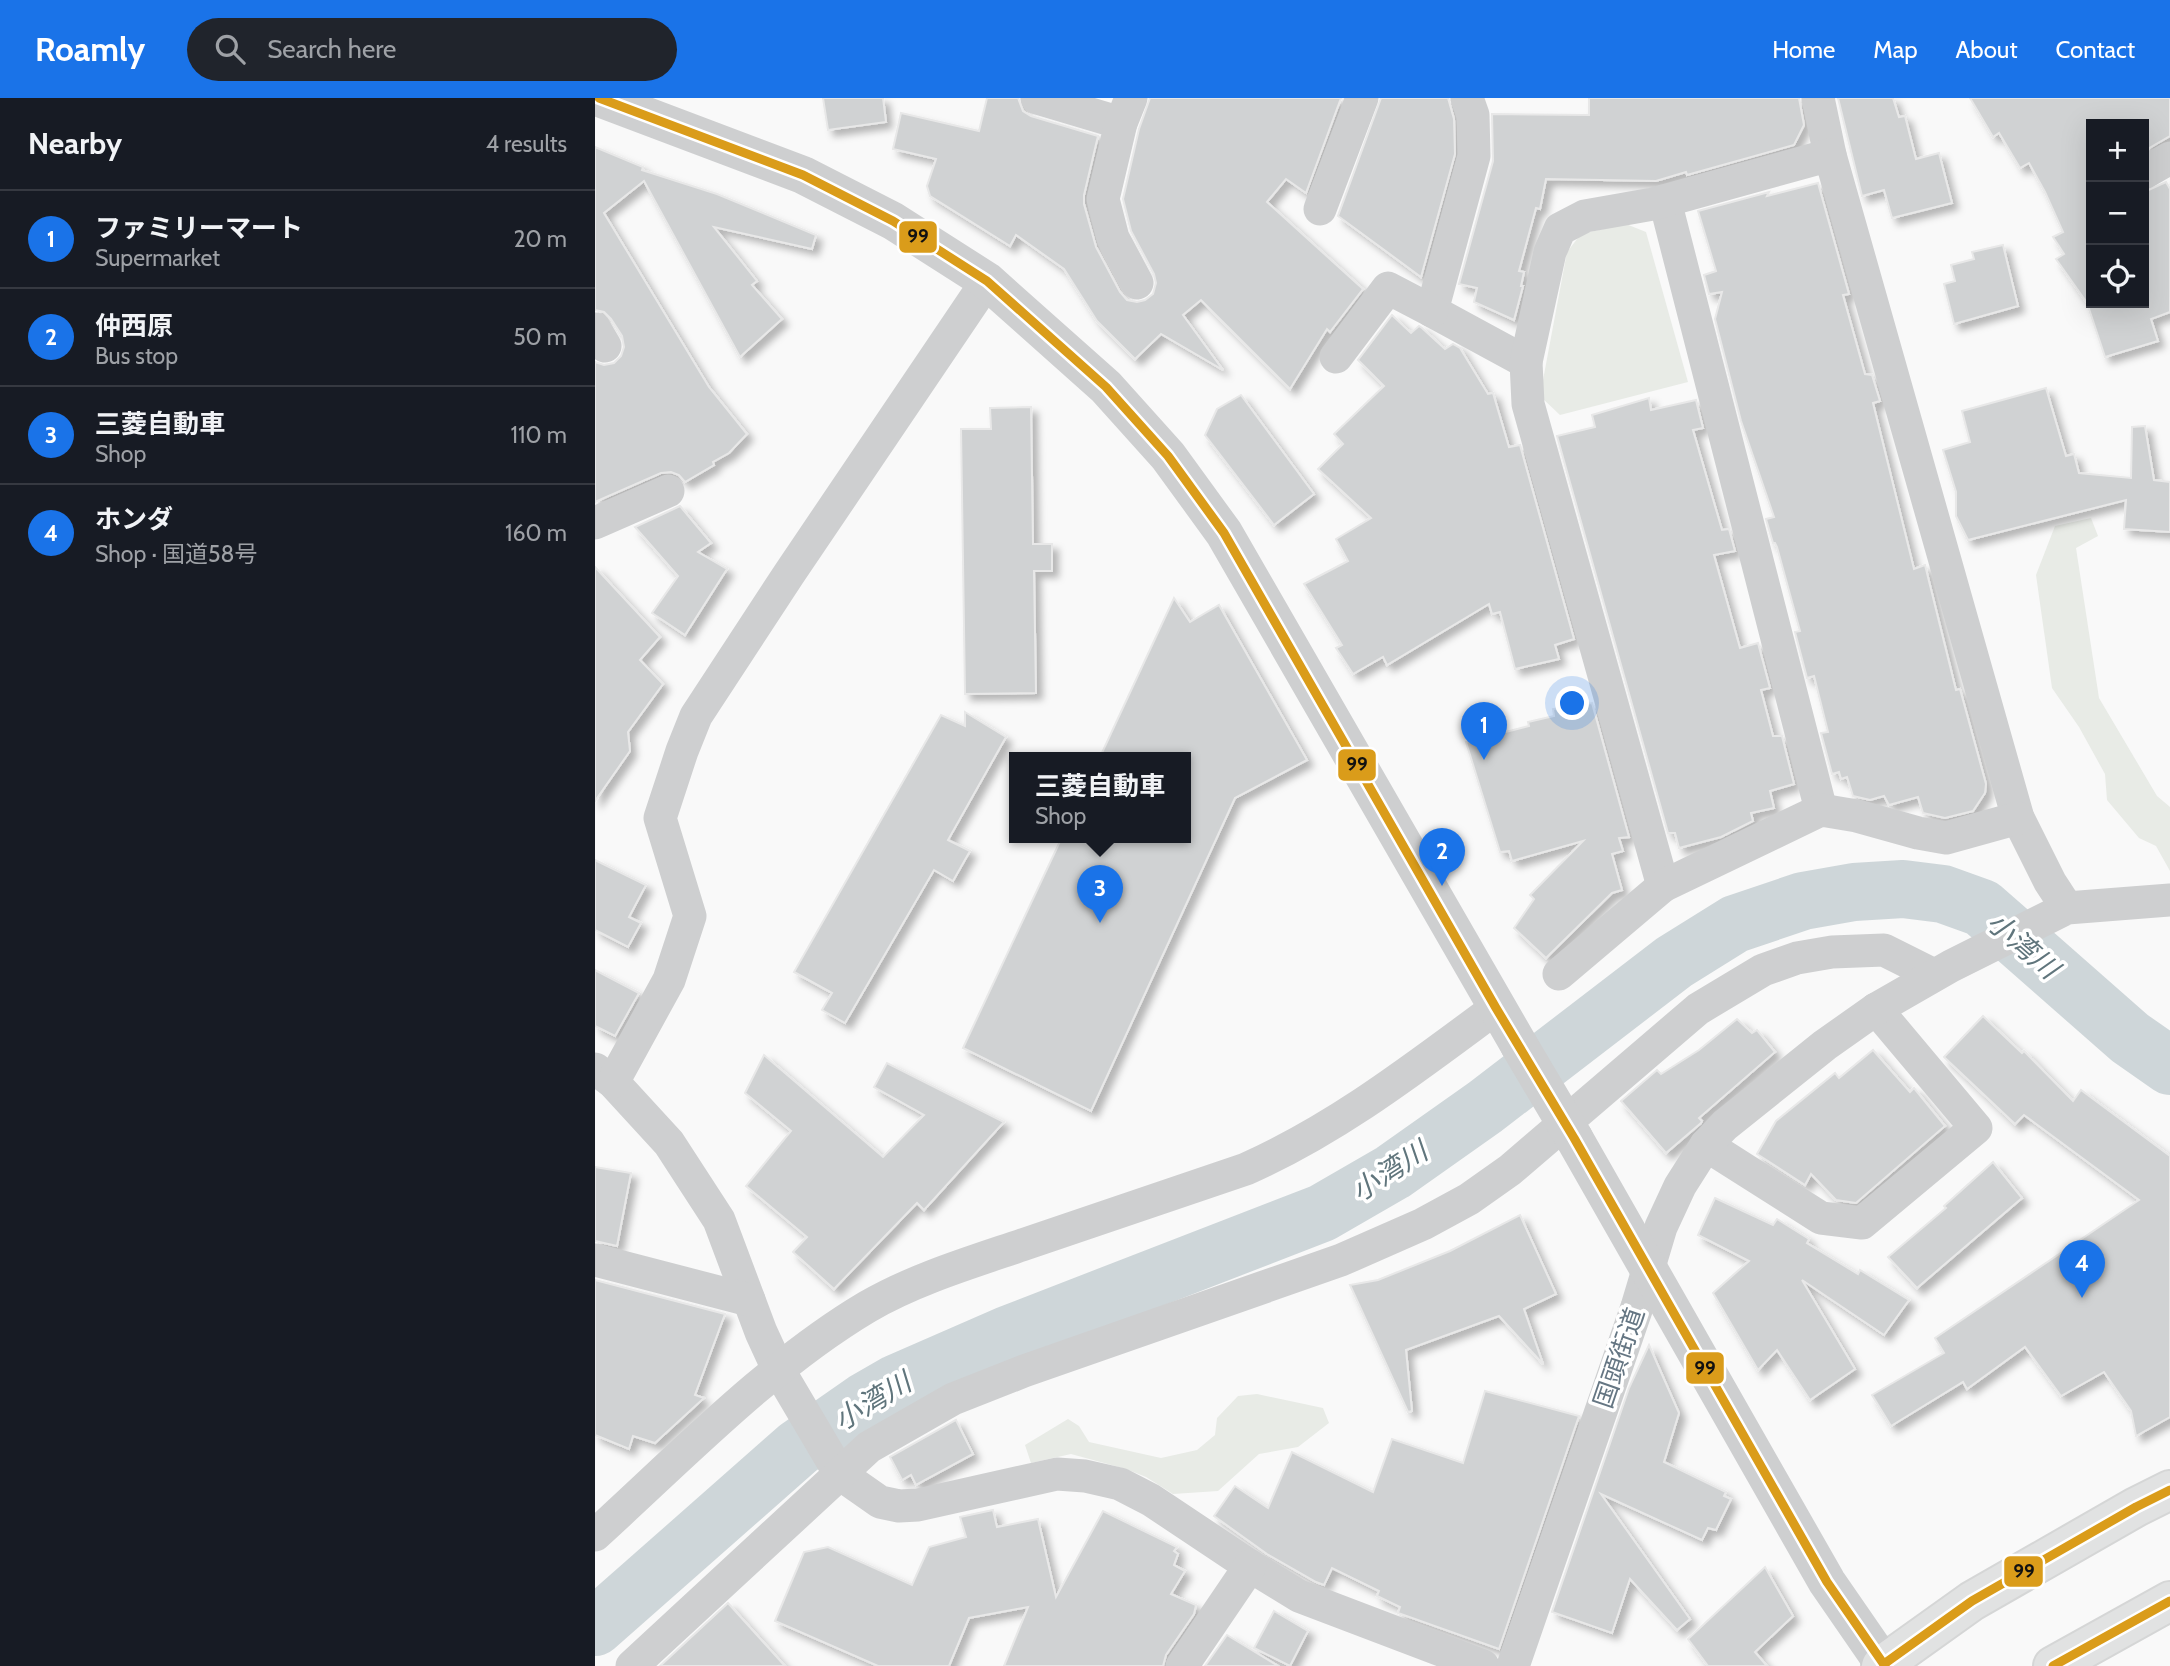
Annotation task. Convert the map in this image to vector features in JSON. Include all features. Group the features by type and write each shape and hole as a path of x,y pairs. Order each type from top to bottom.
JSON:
{"highway":[{"path":"1883,1665 1972,1601 2170,1490"},
{"path":"2053,1666 2170,1601"}],"street":[{"path":"599,98 678,112 893,222 987,281 1106,387 1168,456 1223,533 1496,1008 1574,1138 1827,1582 1883,1665"},
{"path":"1037,98 1126,111 1103,198 1113,238 1137,283"},
{"path":"1321,209 1362,98"},
{"path":"1432,311 1474,156 1473,114 1467,98"},
{"path":"1818,98 1830,155 2018,818 2050,882 2057,913 2170,900"},
{"path":"1663,886 1528,404 1526,362 1550,252 1560,229 1585,216 1665,201 1830,155"},
{"path":"2149,170 2170,158"},
{"path":"1665,201 1821,810"},
{"path":"987,281 696,716 660,818 690,916 669,980 604,1076 669,1143 719,1220 778,1368 840,1474 880,1502 899,1506 918,1505 1057,1474 1085,1476 1119,1484 1151,1500 1249,1566 1299,1595 1483,1666"},
{"path":"1335,357 1388,288 1526,362"},
{"path":"595,523 669,491"},
{"path":"1559,974 1663,886 1821,810 1946,838 2018,818"},
{"name":"国頭街道","path":"1513,1666 1637,1307 1661,1227 1680,1186 1706,1145 1764,1092 1876,1009 1943,971 2057,913"},
{"path":"632,1666 869,1447 953,1399 1024,1371 1341,1260 1423,1224 1469,1199 1510,1170 1698,1009 1763,970 1797,958 1832,951 1884,950 1943,971"},
{"path":"595,1535 778,1368 870,1305 975,1261 1246,1169 1286,1151 1377,1095 1496,1008"},
{"path":"1706,1145 1821,1218 1862,1223 1976,1128 1876,1009"},
{"path":"595,1260 750,1300"},
{"path":"1182,1666 1249,1566"}],"shaded area":[{"path":"1626,224 1646,232 1688,382 1560,415 1540,396 1567,252 1581,234"},
{"path":"2091,518 2098,536 2076,548 2099,698 2157,796 2170,807 2170,871 2156,846 2139,838 2107,800 2105,774 2079,727 2052,688 2036,575 2055,526"},
{"path":"1257,1394 1323,1408 1329,1423 1298,1447 1259,1454 1218,1491 1173,1494 1146,1477 1126,1469 1071,1454 1031,1463 1025,1445 1068,1419 1079,1426 1089,1442 1161,1458 1197,1450 1215,1435 1217,1418 1238,1396"}],"building":[{"path":"823,98 883,98 886,122 828,130"},
{"path":"987,98 1018,98 1023,111 1031,116 1098,136 1084,204 1096,247 1120,292 1127,300 1137,302 1153,294 1156,283 1131,231 1123,199 1139,129 1150,98 1341,98 1306,193 1286,179 1267,202 1363,289 1330,332 1327,329 1290,389 1201,300 1183,315 1223,370 1161,334 1135,359 1097,321 1064,269 1016,235 1010,246 930,196 927,186 936,159 893,149 901,113 979,131"},
{"path":"1381,98 1448,98 1454,119 1455,154 1421,277 1338,216"},
{"path":"1589,98 1799,98 1804,125 1794,145 1687,175 1686,172 1656,181 1546,179 1540,209 1536,208 1519,271 1524,272 1523,286 1514,320 1474,302 1477,288 1459,284 1493,161 1492,114 1589,115"},
{"path":"1838,98 1893,98 1899,117 1905,116 1916,159 1939,153 1952,203 1892,218 1884,190 1862,196"},
{"path":"1970,98 2170,98 2170,136 2149,148 2149,119 2086,119 2086,302 2056,259 2064,254 2053,237 2063,232 2029,163 2020,168 1999,133 1993,137"},
{"path":"595,147 643,167 642,170 717,194 816,235 812,249 714,227 757,281 752,285 782,319 740,357 644,181 604,213 709,387 747,434 729,453 713,462 714,465 685,482 679,475 671,472 661,473 595,502 595,362 604,365 614,363 621,356 624,347 622,336 611,319 604,312 595,310"},
{"path":"2166,182 2170,189 2170,312 2151,319 2158,341 2105,357 2089,308 2149,308 2149,190"},
{"path":"1818,183 1849,294 1843,295 1865,374 1872,375 1880,401 1873,403 1914,569 1925,565 1956,690 1960,689 1986,784 1985,793 1973,811 1945,818 1923,813 1918,797 1889,805 1884,796 1870,800 1853,796 1847,777 1841,779 1839,772 1832,774 1821,733 1828,732 1814,676 1807,678 1795,632 1800,631 1777,547 1773,543 1766,519 1774,517 1741,421 1715,319 1722,292 1709,294 1704,275 1716,271 1698,211 1769,192 1767,196"},
{"path":"2003,245 2018,306 1954,324 1944,284 1955,281 1951,265 1974,259 1972,252"},
{"path":"1392,315 1411,333 1419,326 1445,349 1453,344 1460,348 1488,394 1493,393 1509,447 1520,445 1574,639 1555,645 1559,659 1515,669 1500,612 1492,614 1489,604 1387,665 1383,657 1353,674 1336,648 1342,645 1304,584 1348,561 1336,539 1371,518 1318,469 1343,444 1334,434 1384,386 1358,360"},
{"path":"2046,388 2066,456 2074,454 2079,473 2131,478 2132,427 2145,426 2154,480 2170,482 2170,532 2124,529 2126,500 1968,540 1956,516 1956,492 1943,450 1970,442 1962,411"},
{"path":"1241,395 1314,494 1274,525 1205,435 1217,409"},
{"path":"1649,398 1651,410 1696,400 1703,428 1693,430 1722,530 1729,529 1735,551 1714,555 1740,648 1758,643 1770,688 1761,690 1773,736 1782,736 1794,784 1770,791 1774,808 1751,813 1753,821 1721,837 1679,848 1675,833 1668,833 1557,436 1595,427 1592,415"},
{"path":"1031,407 1033,544 1052,544 1052,571 1034,571 1036,693 965,694 961,429 991,429 990,408"},
{"path":"680,506 711,543 698,552 727,569 685,635 652,613 678,576 635,527"},
{"path":"595,567 660,637 640,660 663,684 628,732 630,751 595,801"},
{"path":"1174,598 1190,622 1219,605 1307,760 1235,798 1091,1111 963,1048 1059,843 1191,843 1191,752 1102,752"},
{"path":"1592,703 1629,837 1619,838 1623,851 1612,854 1622,890 1612,893 1546,958 1514,928 1534,899 1530,895 1583,841 1512,861 1509,851 1500,852 1466,742 1529,726 1528,722 1554,716 1553,709"},
{"path":"965,712 1006,737 948,840 970,851 953,881 934,870 845,1023 822,1010 832,993 794,972 941,715 965,726"},
{"path":"595,860 646,885 629,917 641,923 628,947 595,930"},
{"path":"595,970 639,993 615,1036 595,1026"},
{"path":"1983,1016 2022,1053 2024,1051 2073,1101 2081,1090 2170,1156 2170,1417 2136,1436 2131,1411 2104,1372 2061,1396 2025,1347 1967,1389 1963,1382 1891,1426 1872,1395 1944,1353 1935,1338 2139,1200 2024,1115 2015,1124 1944,1057"},
{"path":"1737,1019 1752,1033 1757,1030 1775,1052 1699,1118 1701,1123 1666,1153 1621,1101 1657,1070 1661,1074 1699,1050"},
{"path":"1873,1050 1910,1092 1914,1088 1945,1126 1856,1203 1836,1200 1811,1174 1805,1185 1757,1154 1776,1121 1835,1073 1839,1078"},
{"path":"764,1055 883,1157 924,1115 874,1087 887,1063 1004,1122 924,1210 917,1203 834,1289 793,1252 807,1237 746,1186 791,1131 745,1093"},
{"path":"1993,1162 2022,1198 1917,1288 1888,1257 1946,1208 1944,1206"},
{"path":"595,1167 631,1173 617,1246 595,1241"},
{"path":"1715,1198 1773,1225 1777,1219 1809,1239 1807,1243 1858,1274 1860,1270 1909,1300 1884,1335 1802,1280 1855,1369 1810,1400 1777,1350 1758,1370 1713,1293 1749,1261 1698,1235"},
{"path":"1520,1215 1556,1294 1524,1309 1543,1364 1499,1316 1406,1350 1412,1411 1408,1412 1350,1285 1378,1280 1450,1251"},
{"path":"595,1280 725,1314 695,1395 704,1398 655,1443 633,1436 629,1449 595,1435"},
{"path":"1649,1345 1679,1413 1664,1462 1726,1492 1724,1496 1731,1499 1716,1530 1708,1528 1702,1540 1601,1494 1690,1619 1677,1630 1630,1579 1612,1633 1552,1612 1629,1388"},
{"path":"1485,1391 1579,1416 1499,1649 1398,1613 1400,1607 1377,1596 1379,1591 1332,1568 1324,1585 1316,1582 1267,1554 1214,1516 1235,1486 1268,1508 1292,1452 1373,1492 1392,1439 1463,1463"},
{"path":"956,1420 973,1454 916,1485 911,1475 902,1480 890,1457"},
{"path":"993,1510 997,1527 1038,1519 1056,1597 1103,1511 1177,1547 1174,1551 1178,1554 1174,1565 1185,1571 1171,1594 1196,1605 1194,1614 1166,1655 1163,1666 1004,1666 1028,1607 969,1618 949,1666 878,1666 775,1621 804,1552 828,1547 912,1585 929,1547 966,1537 960,1517"},
{"path":"1765,1567 1793,1616 1755,1652 1767,1666 1708,1666 1688,1639"},
{"path":"728,1603 785,1666 660,1666"},
{"path":"1274,1611 1308,1631 1290,1666 1254,1648"},
{"path":"1227,1635 1278,1666 1205,1666"}],"waterway":[{"name":"小湾川","path":"595,1627 798,1448 864,1402 897,1383 1007,1335 1322,1213 1393,1172 1485,1107 1674,962 1735,924 1803,901 1854,892 1903,889 1943,894 1982,908 2130,1038 2170,1066"}],"transit line":[{"name":"99","path":"599,98 803,175 893,221 987,281 1106,387 1168,456 1224,533 1827,1582 1885,1666"},
{"name":"99","path":"1884,1664 1972,1601 2170,1490"},
{"name":"99","path":"2053,1666 2170,1601"}],"place":[{"name":"ファミリーマート","path":"1484,760"},
{"name":"仲西原","path":"1442,886"},
{"name":"三菱自動車","path":"1100,923"},
{"name":"ホンダ","path":"2082,1298"}]}
